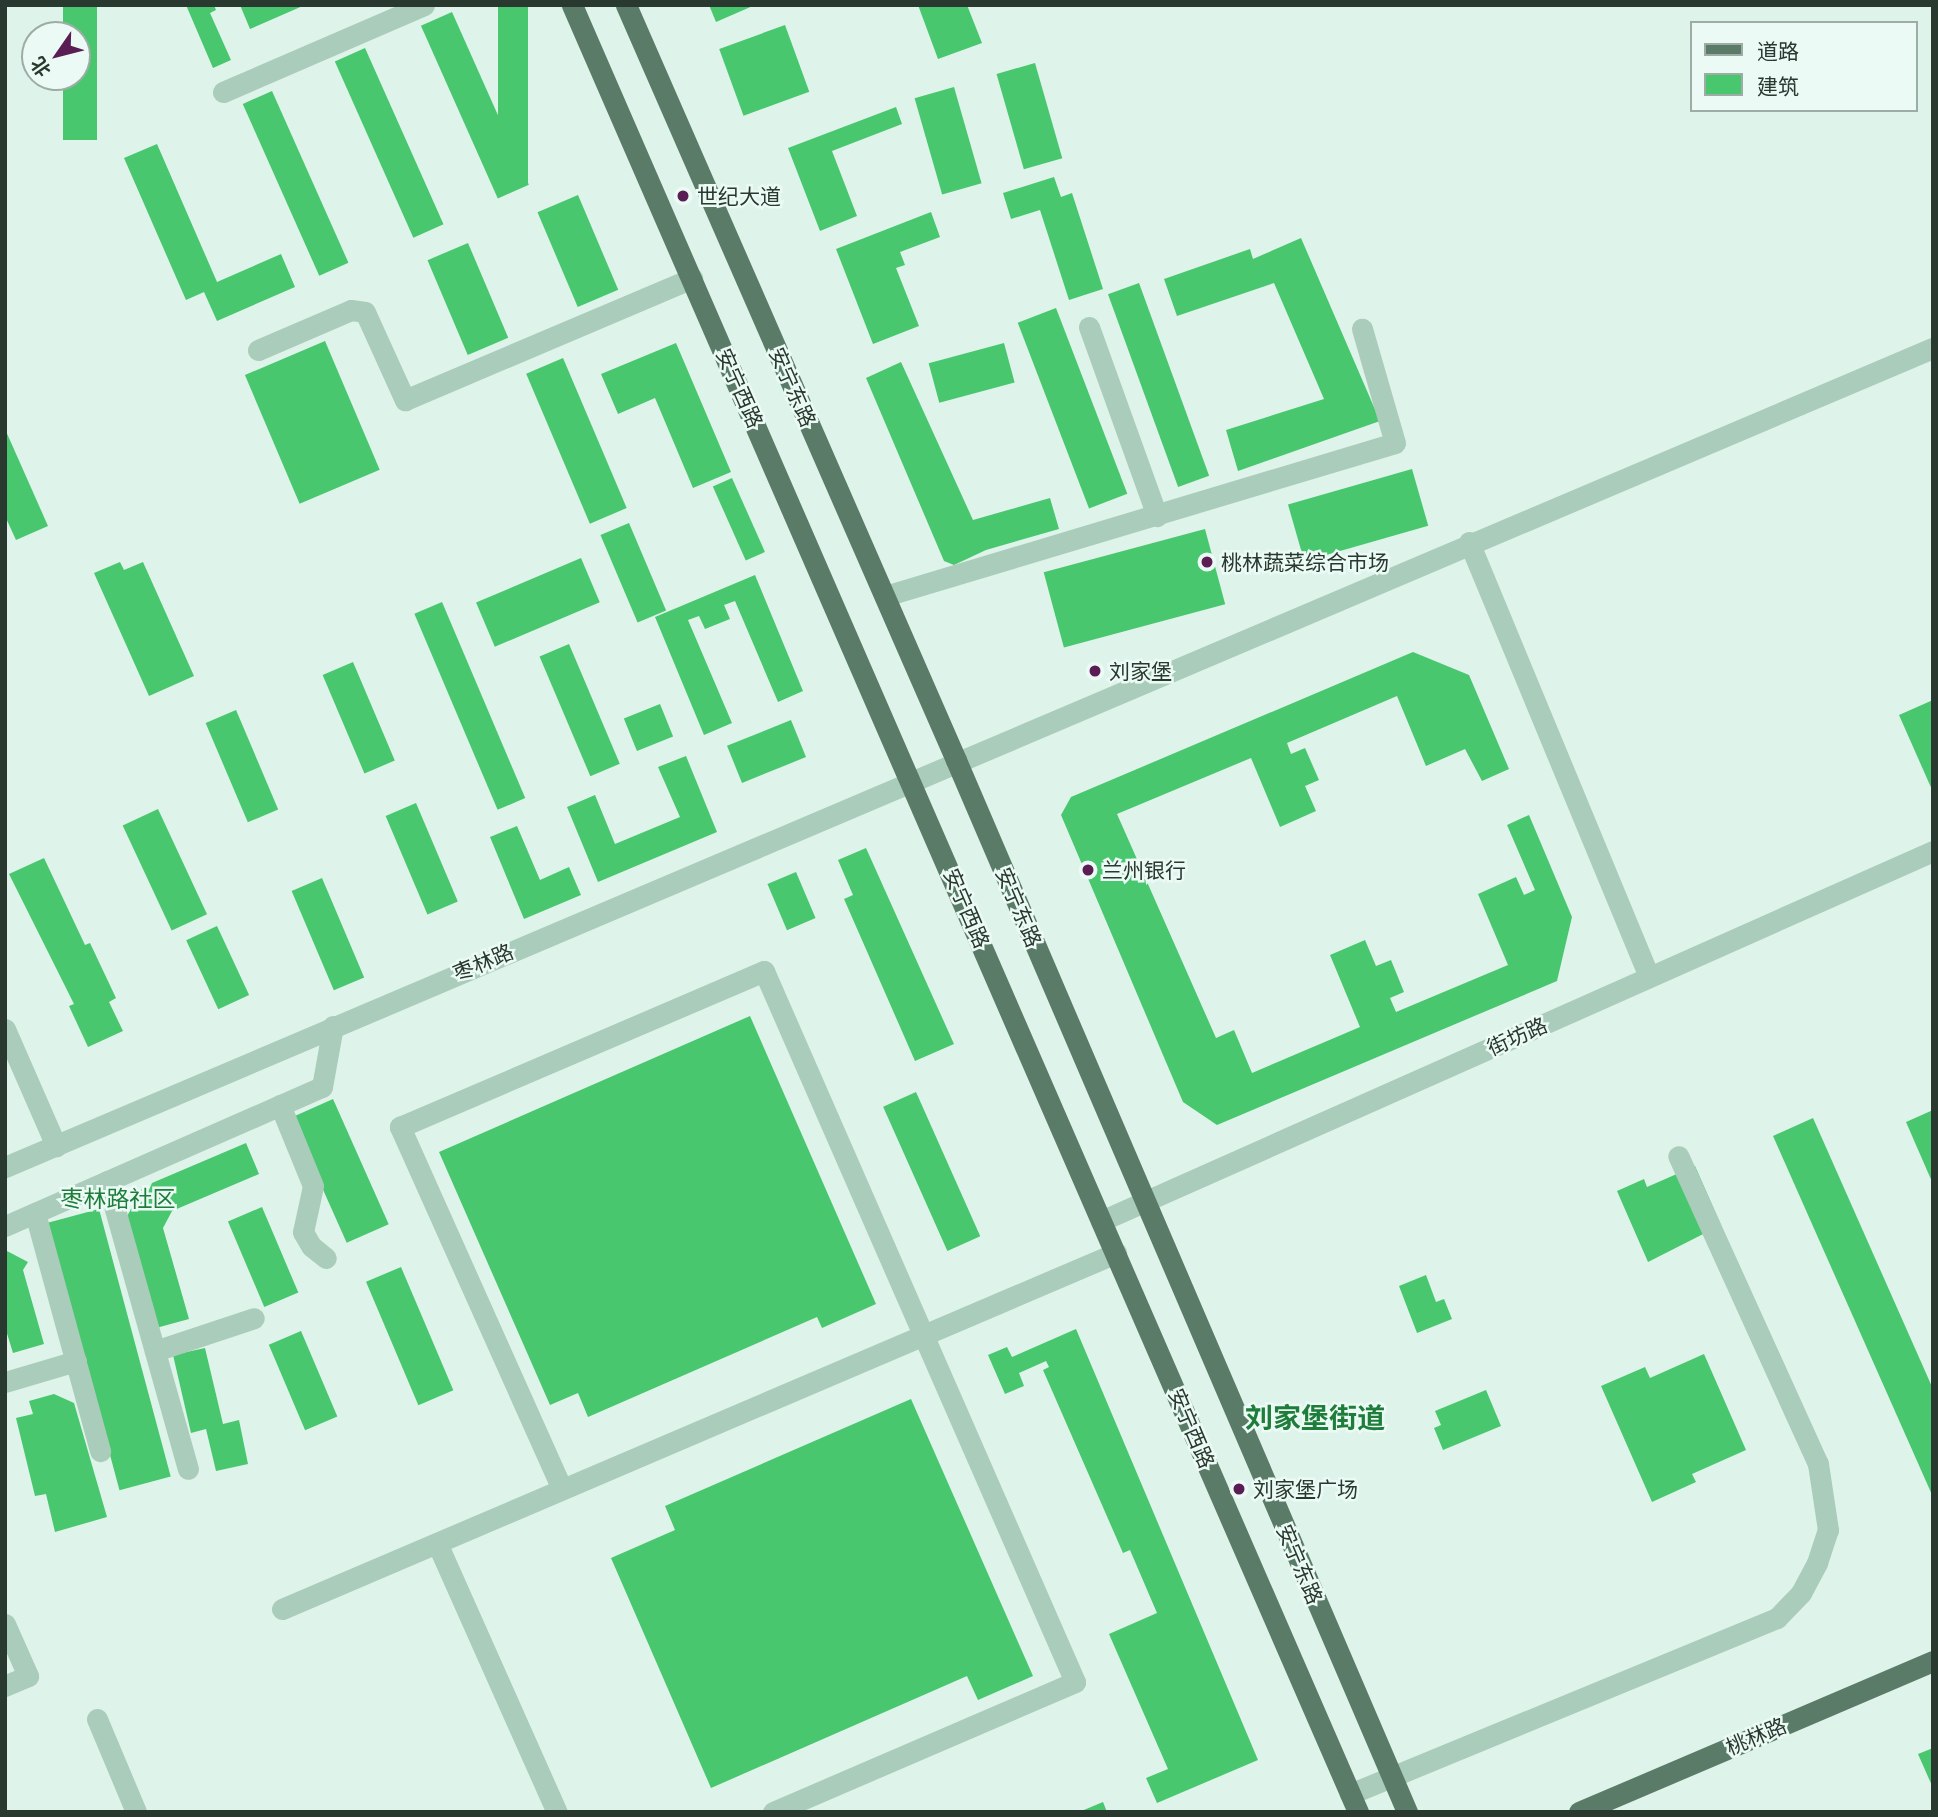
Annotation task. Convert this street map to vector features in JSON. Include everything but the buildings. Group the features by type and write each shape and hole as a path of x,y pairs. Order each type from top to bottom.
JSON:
{"main road":[{"name":"安宁西路","path":"572,5 911,779 1354,1803"},
{"name":"安宁东路","path":"626,5 956,760 1407,1812"},
{"name":"桃林路","path":"1579,1812 1933,1661"}],"street":[{"path":"223,92 424,5"},
{"path":"258,350 351,310 365,312 405,400 692,278"},
{"path":"1089,327 1157,516"},
{"path":"885,596 1395,443 1362,329"},
{"name":"枣林路","path":"5,1167 911,779 1933,348"},
{"path":"1469,542 1649,976"},
{"name":"街坊路","path":"1101,1221 1933,851"},
{"path":"562,1489 400,1127 764,971 1075,1682 773,1812"},
{"path":"5,1226 322,1087 333,1026"},
{"path":"5,1028 56,1146"},
{"path":"281,1105 313,1186 305,1205 303,1232 311,1246 326,1258"},
{"path":"1354,1803 1391,1776 1777,1618 1801,1593 1817,1563 1828,1530 1818,1464 1678,1156"},
{"path":"107,1181 188,1469"},
{"path":"34,1213 100,1451"},
{"path":"282,1609 1116,1253"},
{"path":"155,1351 254,1318"},
{"path":"5,1381 76,1361"},
{"path":"437,1543 557,1812"},
{"path":"5,1624 28,1676 5,1686"},
{"path":"97,1719 136,1812"}],"place":[{"name":"世纪大道","path":"683,196"},
{"name":"桃林蔬菜综合市场","path":"1207,562"},
{"name":"刘家堡","path":"1095,671"},
{"name":"兰州银行","path":"1088,870"},
{"name":"刘家堡广场","path":"1239,1489"}],"district":[{"name":"枣林路社区","path":"118,1199"},
{"name":"刘家堡街道","path":"1315,1418"}]}
